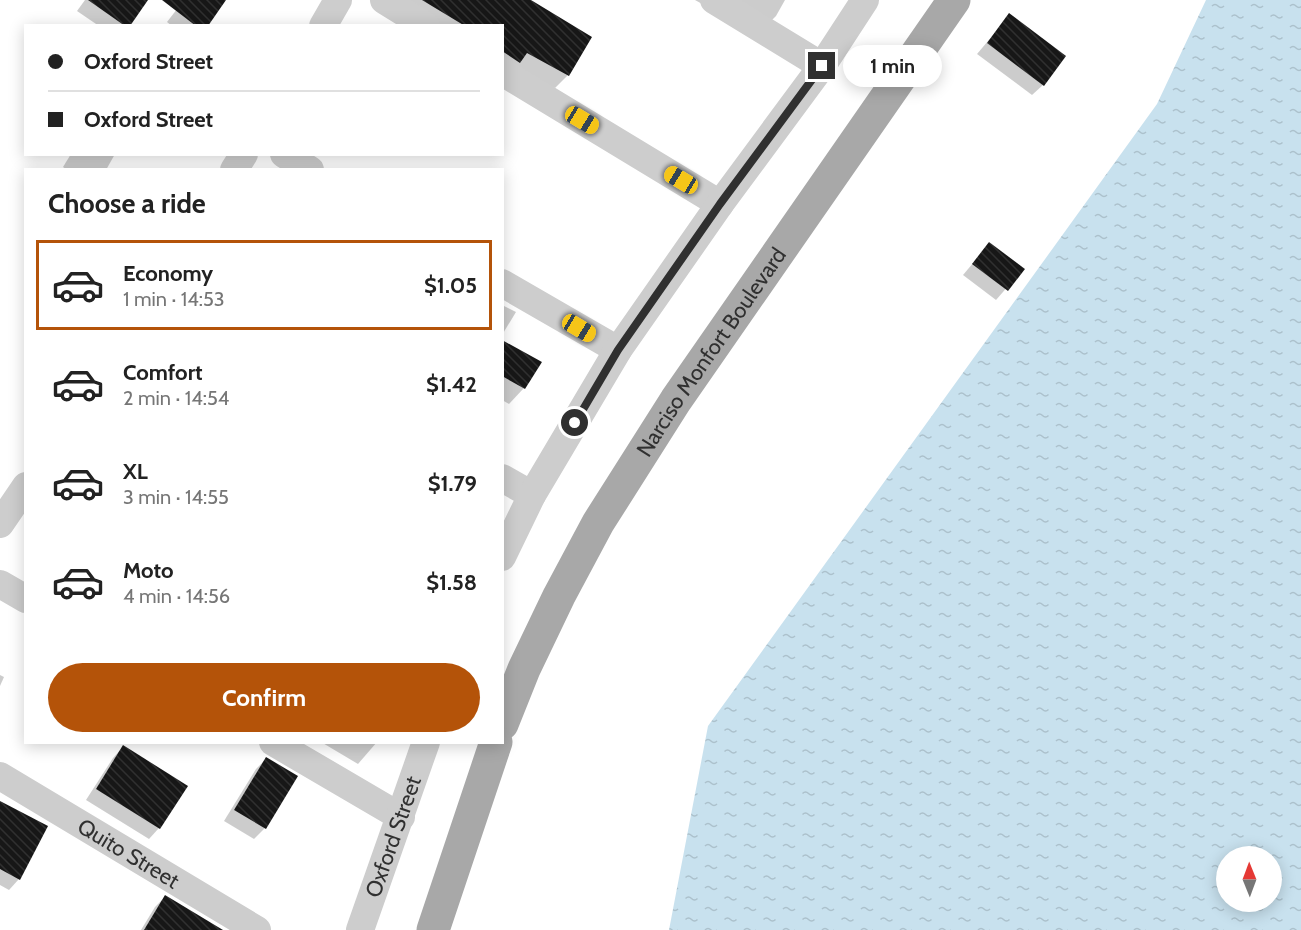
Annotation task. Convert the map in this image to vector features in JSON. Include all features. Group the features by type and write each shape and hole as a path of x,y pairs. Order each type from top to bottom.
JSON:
{"main road":[{"name":"Narciso Monfort Boulevard","path":"504,719 524,669 559,596 598,523 675,400 954,0"},
{"path":"433,930 495,744"}],"street":[{"path":"324,24 338,0"},
{"path":"384,0 423,24"},
{"path":"714,0 822,66"},
{"path":"504,553 532,495 618,350 720,204 822,66 865,0"},
{"path":"504,73 720,204"},
{"path":"287,156 307,168"},
{"path":"504,284 618,350"},
{"path":"504,479 532,495"},
{"path":"0,524 24,489"},
{"path":"0,584 24,598"},
{"path":"276,744 401,817"},
{"name":"Oxford Street","path":"360,930 425,744"},
{"name":"Quito Street","path":"0,776 257,930"}],"water":[{"path":"1206,0 1301,0 1301,930 669,930 708,726 1157,104"}],"building":[{"path":"88,0 148,0 131,24 122,24"},
{"path":"162,0 226,0 209,24 193,24"},
{"path":"422,0 531,0 592,37 569,76 527,53 520,63 504,52 504,24 462,24"},
{"path":"1009,13 1066,56 1044,86 987,43"},
{"path":"989,242 1025,269 1008,291 972,264"},
{"path":"504,341 542,362 525,389 504,377"},
{"path":"123,745 188,786 160,829 96,789"},
{"path":"266,757 298,776 266,829 234,810"},
{"path":"0,801 48,826 20,880 0,869"},
{"path":"165,895 223,930 144,930"}],"route":[{"path":"575,423 618,350 720,204 822,66"}]}
